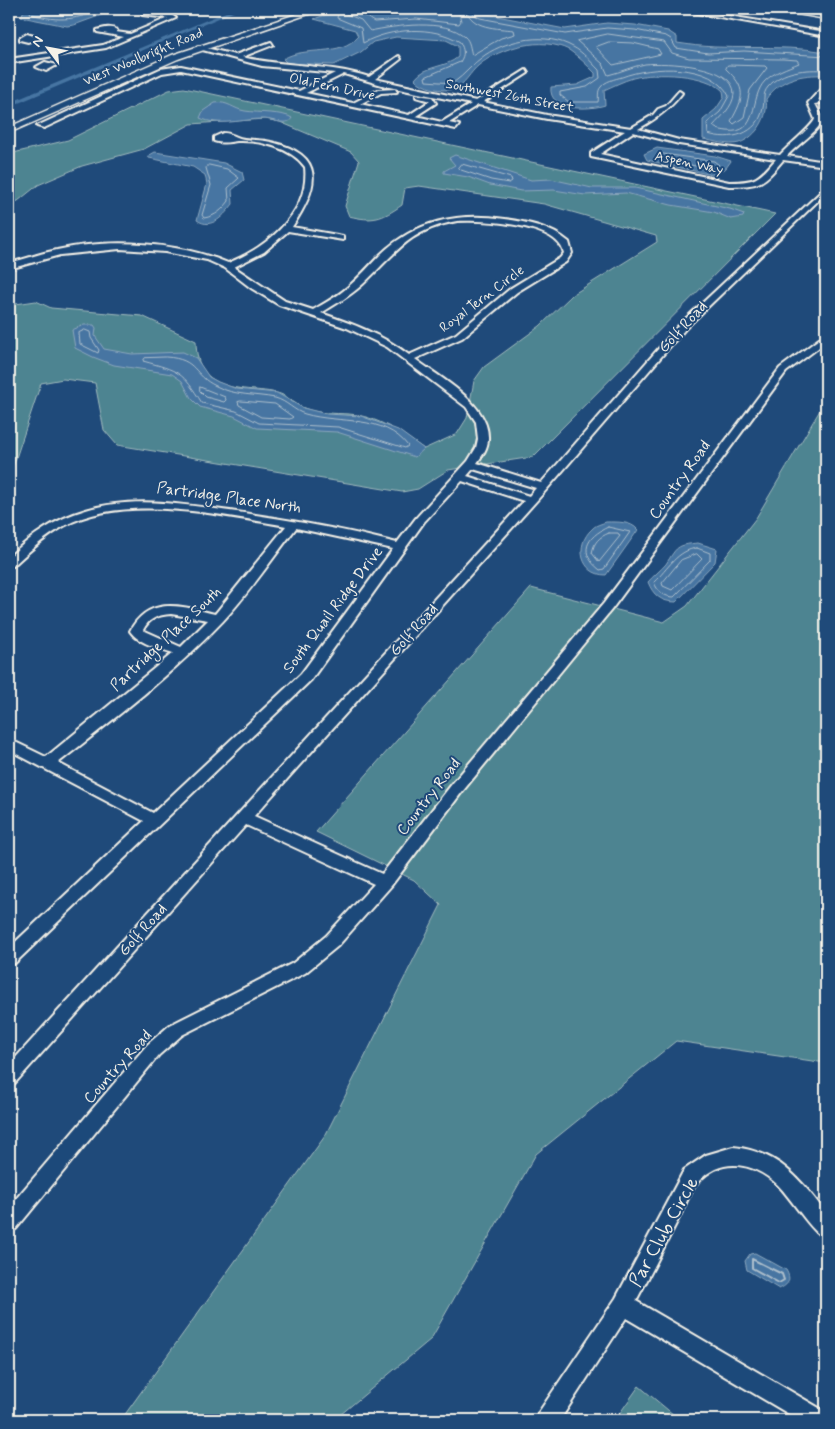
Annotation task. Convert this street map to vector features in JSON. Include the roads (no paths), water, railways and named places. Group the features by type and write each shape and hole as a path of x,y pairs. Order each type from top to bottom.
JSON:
{"main road":[{"name":"West Woolbright Road","path":"11,126 187,47 304,9"},
{"name":"West Woolbright Road","path":"11,126 198,48 318,9"},
{"path":"773,9 826,17"},
{"path":"798,9 826,13"}],"street":[{"path":"678,9 826,34"},
{"path":"9,61 100,48 173,18 159,15"},
{"path":"112,32 132,36"},
{"path":"15,42 24,40"},
{"path":"220,64 271,44"},
{"name":"Southwest 26th Street","path":"187,47 274,65 342,72 389,85 554,118 633,130 679,142 826,164"},
{"path":"39,57 45,64"},
{"path":"370,79 399,58"},
{"name":"Old Fern Drive","path":"41,126 160,71 181,68 456,127"},
{"path":"203,72 212,68"},
{"path":"301,93 342,72"},
{"path":"443,124 526,72"},
{"path":"354,105 384,90 434,101 410,117"},
{"path":"811,103 821,92 826,90"},
{"path":"633,130 656,116 660,110 668,107 679,93"},
{"path":"811,103 826,100"},
{"path":"781,158 795,142 817,126 819,119 811,103"},
{"name":"Aspen Way","path":"633,130 594,155 734,185 760,181 781,158"},
{"path":"228,266 263,250 286,228 300,205 310,177 309,168 300,156 282,147 235,139"},
{"name":"Southwest 26th Street","path":"781,158 826,169"},
{"name":"Golf Road","path":"9,1078 543,487 683,326 804,214 826,189"},
{"name":"Royal Tern Circle","path":"314,314 356,286 395,246 420,229 437,222 466,218 506,222 545,232 566,244 568,253 563,260 514,290 459,336 408,359"},
{"path":"286,228 340,238"},
{"name":"South Quail Ridge Drive","path":"9,266 59,252 120,246 181,251 209,258 228,266 267,295 299,310 369,335 390,345 452,390 477,413 481,422 484,439 471,465 420,520 306,677 9,958"},
{"name":"Country Road","path":"9,1222 154,1050 176,1030 299,968 332,941 385,882 457,788 608,606 783,370 826,338"},
{"path":"471,465 543,487"},
{"path":"482,484 485,477 494,472"},
{"path":"460,477 531,500"},
{"name":"Partridge Place North","path":"9,563 27,545 52,528 89,513 123,506 174,506 293,524 400,547"},
{"name":"Partridge Place South","path":"47,764 136,693 217,618 237,597 293,524"},
{"path":"182,652 144,637 136,631 139,620 149,612 163,609 217,618"},
{"path":"9,744 154,820"},
{"path":"245,818 385,882"},
{"name":"Par Club Circle","path":"547,1420 623,1305 692,1176 712,1161 741,1154 757,1158 772,1166 799,1193 826,1229"},
{"name":"Par Club Circle","path":"623,1305 819,1420"}],"water":[{"path":"118,9 67,26 21,17 24,10"},
{"path":"341,9 473,9 481,13 565,29 607,23 635,25 668,31 677,37 677,43 695,46 789,48 826,52 826,75 808,75 792,79 778,86 766,99 764,119 756,131 739,143 726,144 703,139 703,120 716,109 724,97 723,91 715,85 693,77 654,75 633,78 604,90 605,105 598,107 571,107 556,101 552,95 551,87 577,85 595,77 595,73 572,52 558,46 534,44 499,53 479,65 458,87 449,90 428,87 415,79 424,71 453,61 458,57 458,46 446,40 396,37 373,42 361,52 334,65 287,63 283,59 292,55 342,47 351,43 358,36 355,30 314,19"},
{"path":"215,103 227,104 245,111 277,114 292,118 286,122 263,119 215,122 200,118 203,111"},
{"path":"657,148 715,156 731,161 726,168 712,175 647,160 644,154"},
{"path":"155,152 224,163 242,172 244,180 232,190 233,204 218,220 208,224 197,220 207,184 205,175 193,167 149,158 148,156"},
{"path":"455,155 531,180 551,179 592,188 635,188 730,209 744,214 743,217 731,219 714,212 671,205 626,193 585,195 554,190 521,191 490,185 468,177 444,173 444,171 455,165 449,158"},
{"path":"84,325 94,325 96,328 95,336 104,349 132,354 183,352 196,358 209,377 218,382 237,389 277,393 303,408 327,414 361,416 398,430 424,449 415,457 337,432 257,428 234,416 200,407 191,398 182,381 172,374 114,365 75,348 72,330"},
{"path":"606,522 632,525 638,530 606,575 597,574 586,565 582,551 586,536 595,526"},
{"path":"698,543 717,549 715,562 676,602 666,601 658,597 652,591 648,582 666,564 678,548"},
{"path":"755,1253 786,1270 789,1279 785,1286 779,1289 747,1270 745,1261 750,1254"}],"waterway":[{"path":"9,105 237,9"}]}
